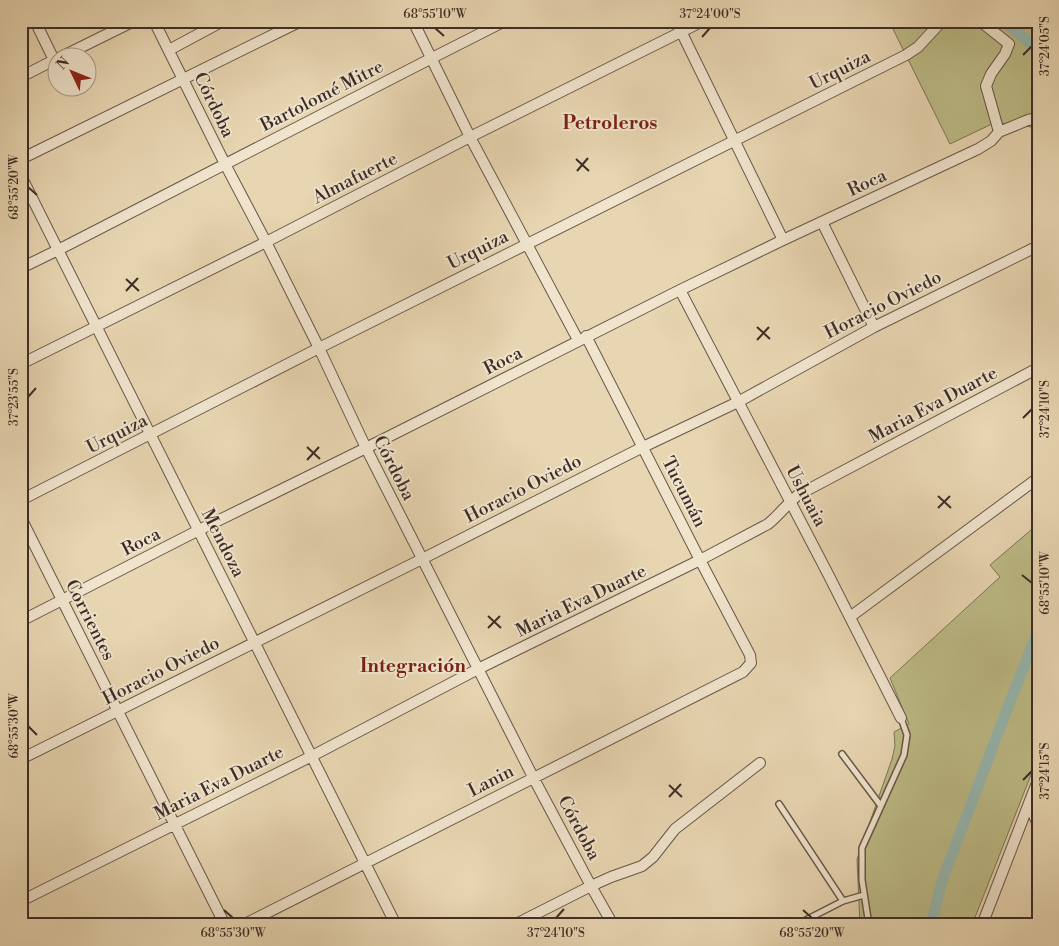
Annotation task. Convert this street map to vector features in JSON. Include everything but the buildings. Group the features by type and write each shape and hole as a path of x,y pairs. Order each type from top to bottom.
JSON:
{"street":[{"path":"35,21 51,48"},
{"path":"79,48 134,21"},
{"name":"Córdoba","path":"154,21 182,80 319,348 366,448 422,559 534,777 613,925"},
{"path":"169,50 223,21"},
{"path":"21,159 301,21"},
{"name":"Tucumán","path":"413,21 470,137 527,243 642,447 750,655 751,663"},
{"name":"Bartolomé Mitre","path":"21,268 505,21"},
{"path":"676,21 783,240"},
{"name":"Almafuerte","path":"21,364 703,21"},
{"name":"Urquiza","path":"21,500 527,243 906,56 918,47 942,21"},
{"path":"980,21 1009,44 986,86 1000,132"},
{"path":"21,77 48,64"},
{"name":"Roca","path":"21,621 582,338 783,240 978,149 991,141 1000,132 1028,120 1038,118"},
{"name":"Mendoza","path":"21,176 396,925"},
{"path":"822,222 874,327"},
{"name":"Horacio Oviedo","path":"21,759 642,447 738,402 874,327 1038,246"},
{"name":"Ushuaia","path":"680,290 901,718"},
{"name":"Maria Eva Duarte","path":"21,901 312,756 478,669 700,560 768,524 798,495 1038,368"},
{"path":"850,618 1038,478"},
{"name":"Corrientes","path":"21,518 225,925"},
{"name":"Lanin","path":"243,925 743,672 751,663"},
{"path":"514,925 591,886 642,866 653,857 675,829 760,763"},
{"path":"982,925 1038,780"},
{"path":"1029,803 1038,825"}],"lane":[{"path":"869,925 862,880 862,848 904,755 907,735 901,718"},
{"path":"842,754 881,806"},
{"path":"779,804 843,901"},
{"path":"796,925 843,901 864,895"}],"shaded area":[{"path":"889,21 1038,21 1038,128 996,122 950,144"},
{"path":"1038,524 1038,757 972,925 860,925 857,859 892,759 895,746 894,732 909,724 890,678 1000,577 990,565"}],"waterway":[{"path":"1004,21 1038,50"},
{"path":"931,925 942,881 1038,631"}],"district":[{"name":"Petroleros","path":"610,123"},
{"name":"Integración","path":"413,666"}]}
